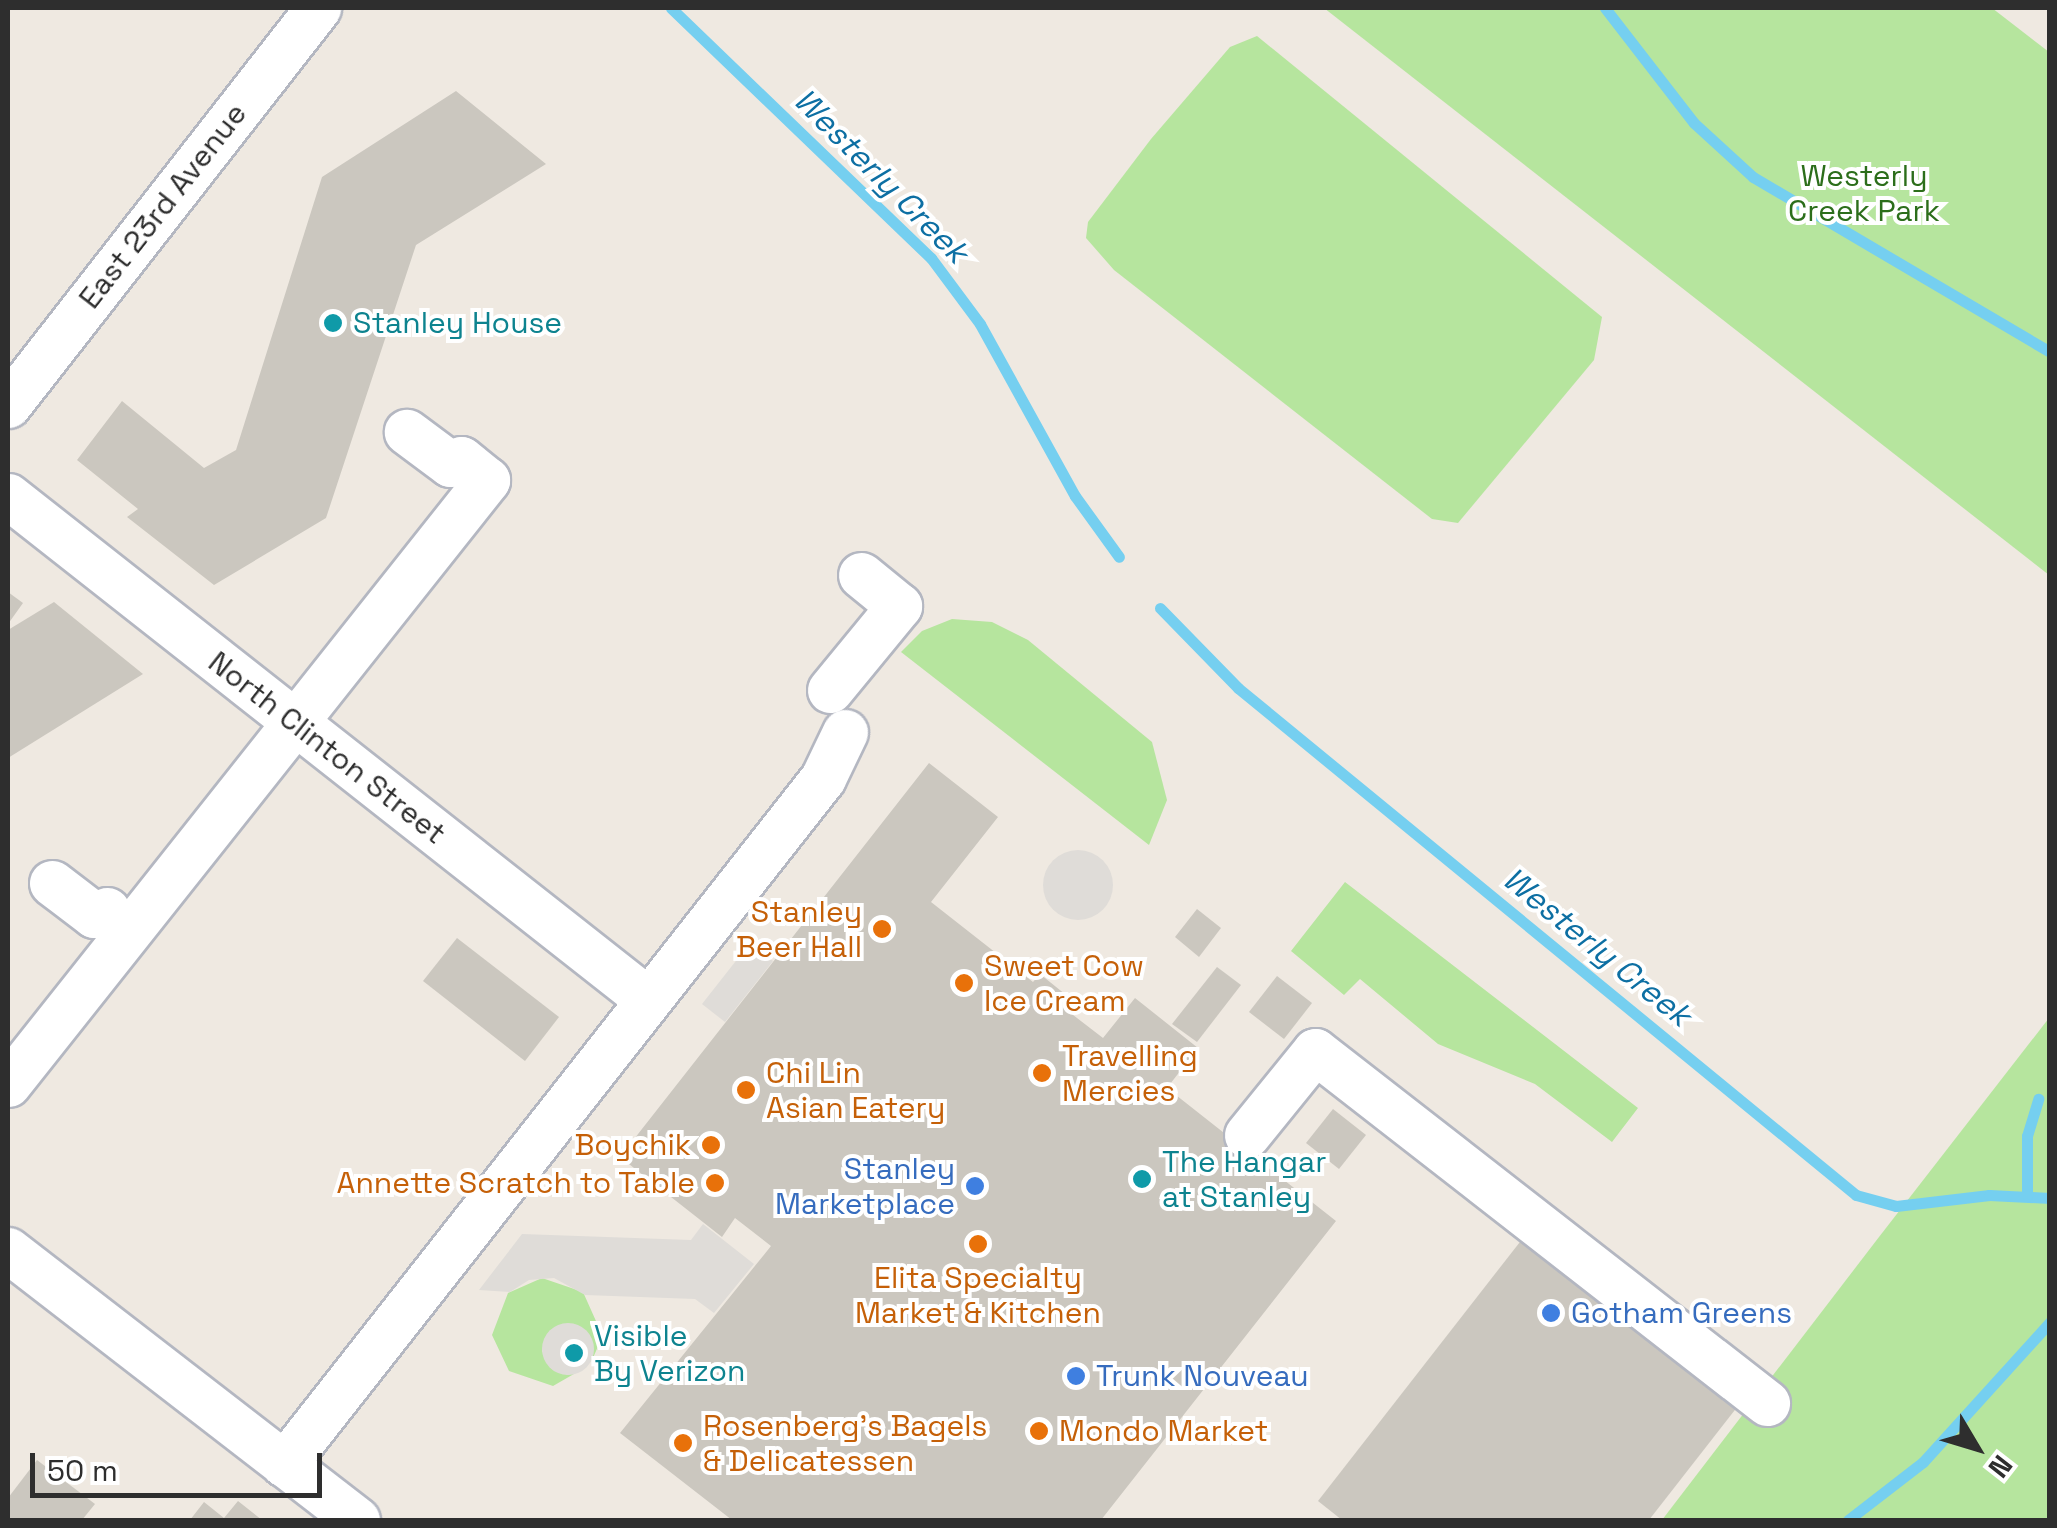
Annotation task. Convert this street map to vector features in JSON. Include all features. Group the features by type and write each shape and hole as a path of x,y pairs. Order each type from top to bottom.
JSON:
{"street":[{"name":"East 23rd Avenue","path":"8,405 318,8"},
{"path":"8,1084 119,919 292,720 488,480 461,459 463,446 414,423"},
{"name":"North Clinton Street","path":"8,496 647,999"},
{"path":"830,690 898,606 861,575"},
{"path":"284,1464 823,778 846,732"},
{"path":"60,874 109,897 119,919"},
{"path":"1247,1135 1315,1051 1767,1403"},
{"path":"8,1250 357,1520"}],"green space":[{"name":"Westerly Creek Park","path":"1324,8 1992,8 2049,52 2049,575"},
{"path":"1257,36 1602,317 1594,360 1458,523 1432,519 1114,270 1086,238 1088,222 1151,139 1230,47"},
{"path":"952,619 992,622 1028,640 1152,742 1167,800 1149,845 901,652 922,631"},
{"path":"1345,882 1638,1108 1612,1142 1535,1084 1438,1044 1360,979 1344,995 1291,951"},
{"path":"2049,1018 2049,1520 1662,1520 1879,1237"},
{"path":"542,1278 583,1292 600,1330 599,1344 590,1362 590,1335 545,1338 542,1351 552,1369 568,1375 586,1367 553,1386 509,1371 492,1335 508,1293"}],"shaded area":[{"path":"1078,850 1092,852 1103,860 1111,871 1111,899 1103,910 1092,918 1078,920 1064,918 1053,910 1045,899 1043,885 1045,871 1053,860 1064,852"},
{"path":"750,943 773,961 725,1022 702,1004"},
{"path":"703,1224 754,1264 714,1313 695,1299 585,1295 554,1278 529,1280 510,1292 479,1290 522,1234 691,1240"},
{"path":"568,1323 586,1331 594,1349 586,1367 568,1375 550,1367 542,1349 550,1331"}],"building":[{"name":"Stanley House","path":"456,91 546,164 416,245 326,518 214,585 127,517 138,509 77,460 122,401 204,468 236,450 322,177"},
{"path":"8,592 23,603 8,624"},
{"path":"54,602 143,674 8,758 8,630"},
{"name":"Stanley Marketplace","path":"929,763 998,817 931,902 1033,982 1040,974 1071,999 1064,1008 1103,1038 1135,998 1198,1048 1167,1088 1336,1221 1101,1520 732,1520 620,1433 771,1246 735,1218 722,1237 620,1157"},
{"path":"1197,909 1221,928 1199,957 1175,937"},
{"path":"457,938 559,1017 525,1061 423,981"},
{"path":"1217,967 1241,985 1197,1042 1172,1024"},
{"path":"1277,976 1312,1003 1284,1039 1249,1012"},
{"path":"1333,1109 1366,1135 1339,1169 1306,1143"},
{"name":"Gotham Greens","path":"1530,1229 1745,1397 1649,1520 1342,1520 1318,1501"},
{"path":"37,1460 95,1504 82,1520 8,1520 8,1498"},
{"path":"238,1501 262,1520 190,1520 204,1502 224,1518"}],"waterway":[{"name":"Westerly Creek","path":"671,8 931,258 980,324 1075,496 1119,557"},
{"path":"1605,8 1694,123 1753,177 2050,352"},
{"name":"Westerly Creek","path":"1160,608 1238,688 1856,1195 1896,1206 1989,1195 2050,1198"},
{"path":"2027,1196 2027,1136 2038,1099"},
{"path":"1848,1520 1923,1462 2050,1322"}],"place":[{"name":"Stanley House","path":"333,323"},
{"name":"Stanley Beer Hall","path":"882,929"},
{"name":"Sweet Cow Ice Cream","path":"964,983"},
{"name":"Travelling Mercies","path":"1042,1073"},
{"name":"Chi Lin Asian Eatery","path":"746,1090"},
{"name":"Boychik","path":"711,1145"},
{"name":"The Hangar at Stanley","path":"1142,1179"},
{"name":"Annette Scratch to Table","path":"715,1183"},
{"name":"Stanley Marketplace","path":"975,1186"},
{"name":"Elita Specialty Market & Kitchen","path":"978,1244"},
{"name":"Gotham Greens","path":"1551,1313"},
{"name":"Visible By Verizon","path":"574,1353"},
{"name":"Trunk Nouveau","path":"1076,1376"},
{"name":"Mondo Market","path":"1039,1431"},
{"name":"Rosenberg's Bagels & Delicatessen","path":"683,1443"}]}
